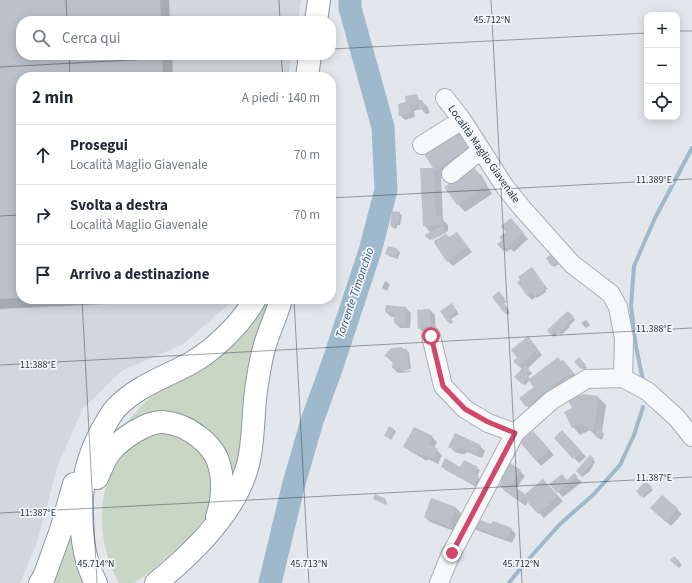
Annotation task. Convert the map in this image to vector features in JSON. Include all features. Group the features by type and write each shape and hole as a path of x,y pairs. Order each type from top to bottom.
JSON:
{"highway":[{"path":"317,16 319,0"},
{"path":"308,72 309,60"},
{"path":"40,583 61,530 80,460 88,441 114,409 142,387 165,374 192,362 212,347 235,327 251,304"},
{"path":"156,583 191,552 213,528 236,495 248,468 252,444 258,377 264,346 279,304"},
{"path":"109,583 102,570 95,536 94,507 97,478 105,445 115,427 128,410 165,374"},
{"path":"96,583 90,573 82,539 81,507 83,482 91,453 100,433 114,409"},
{"path":"97,478 110,452 124,439 142,427 162,422 188,428 206,442 218,460 222,486 221,504 213,528"}],"street":[{"name":"Località Maglio Giavenale","path":"445,98 462,120 505,187 572,264 611,294 618,307 635,384"},
{"path":"422,145 462,120"},
{"path":"450,174 481,150"},
{"path":"431,336 443,386 465,409 488,422 515,433"},
{"path":"439,583 450,556 515,433 552,400 587,379 635,384 677,418 692,437"}],"shaded area":[{"path":"0,0 301,0 299,16 16,16 16,60 291,60 289,72 16,72 16,304 229,304 182,345 123,370 83,408 58,465 37,542 20,583 0,583"}],"green space":[{"path":"264,304 272,304 245,446 232,487 223,452 146,417 125,424 141,406 159,390 241,335"},
{"path":"167,431 188,437 213,469 215,495 207,516 188,539 151,571 134,583 119,583 112,569 103,537 103,504 106,488 118,459 129,445 151,435"},
{"path":"70,538 74,542 78,573 83,583 51,583"}],"building":[{"path":"0,0 160,0 161,16 16,16 16,60 162,60 163,72 16,72 16,298 0,299"},
{"path":"417,94 418,100 422,100 426,108 420,110 418,104 410,106 411,112 399,116 398,104 406,102 405,96"},
{"path":"459,129 471,146 435,171 434,169 436,217 441,216 441,225 423,226 420,168 433,168 424,154"},
{"path":"474,167 485,186 457,205 444,187"},
{"path":"392,211 400,212 398,223 395,223 395,227 390,226"},
{"path":"511,218 524,233 503,251 497,244 502,240 499,237 506,232 501,226"},
{"path":"442,226 446,233 432,240 430,236 427,238 425,235"},
{"path":"457,232 468,247 447,262 434,243 447,234 449,237"},
{"path":"388,246 398,249 396,257 385,254"},
{"path":"553,253 559,261 551,266 546,258"},
{"path":"532,267 544,284 542,285 545,289 535,297 532,292 527,296 517,282 520,280 518,277"},
{"path":"499,291 505,299 502,301 509,310 504,313 492,297"},
{"path":"452,303 457,311 449,316 451,320 447,322 440,311"},
{"path":"386,305 406,307 405,324 394,323 394,313 385,312"},
{"path":"430,309 431,328 418,329 417,310"},
{"path":"568,311 574,317 558,334 556,331 551,335 547,330"},
{"path":"528,336 538,349 519,367 513,361 517,358 511,350"},
{"path":"402,347 402,349 407,349 409,370 401,371 401,369 392,368 393,358 384,356 391,348"},
{"path":"558,357 561,361 563,360 575,374 566,376 526,407 519,398 534,387 528,380"},
{"path":"579,357 586,365 581,369 574,362"},
{"path":"525,365 530,370 527,374 529,376 522,384 514,377"},
{"path":"583,394 598,396 596,419 593,429 590,431 582,423 572,428 564,412 572,408 568,400"},
{"path":"389,426 394,429 389,438 384,436"},
{"path":"414,427 433,436 429,444 438,449 433,460 403,447"},
{"path":"597,429 603,431 600,438 595,436"},
{"path":"562,430 582,452 573,459 554,438"},
{"path":"533,431 550,450 536,461 520,442"},
{"path":"455,433 481,445 476,454 461,448 455,450 448,447"},
{"path":"590,455 594,459 588,468 580,475 576,471"},
{"path":"445,458 460,467 464,460 478,467 475,474 479,476 474,484 441,467"},
{"path":"504,459 521,470 510,486 512,485 525,494 543,479 558,496 538,514 523,497 521,502 499,486 502,480 494,475"},
{"path":"574,473 578,476 557,493 549,484 562,474 567,480"},
{"path":"646,481 652,487 641,497 636,491"},
{"path":"375,494 386,499 383,503 373,499"},
{"path":"662,495 678,508 666,522 650,508"},
{"path":"431,498 456,507 449,527 424,517"},
{"path":"473,517 491,524 493,521 512,528 507,539 470,525"},
{"path":"674,556 680,562 676,566 670,560"}],"waterway":[{"name":"Torrente Timonchio","path":"270,583 293,487 312,421 370,251 386,190 383,127 350,8 350,0"},
{"path":"643,380 636,347 631,306 634,266 655,218 692,148"},
{"path":"509,583 560,524 593,495 620,465 634,435 643,407"}],"route":[{"path":"431,336 443,386 465,409 488,422 515,433 452,553"}]}
